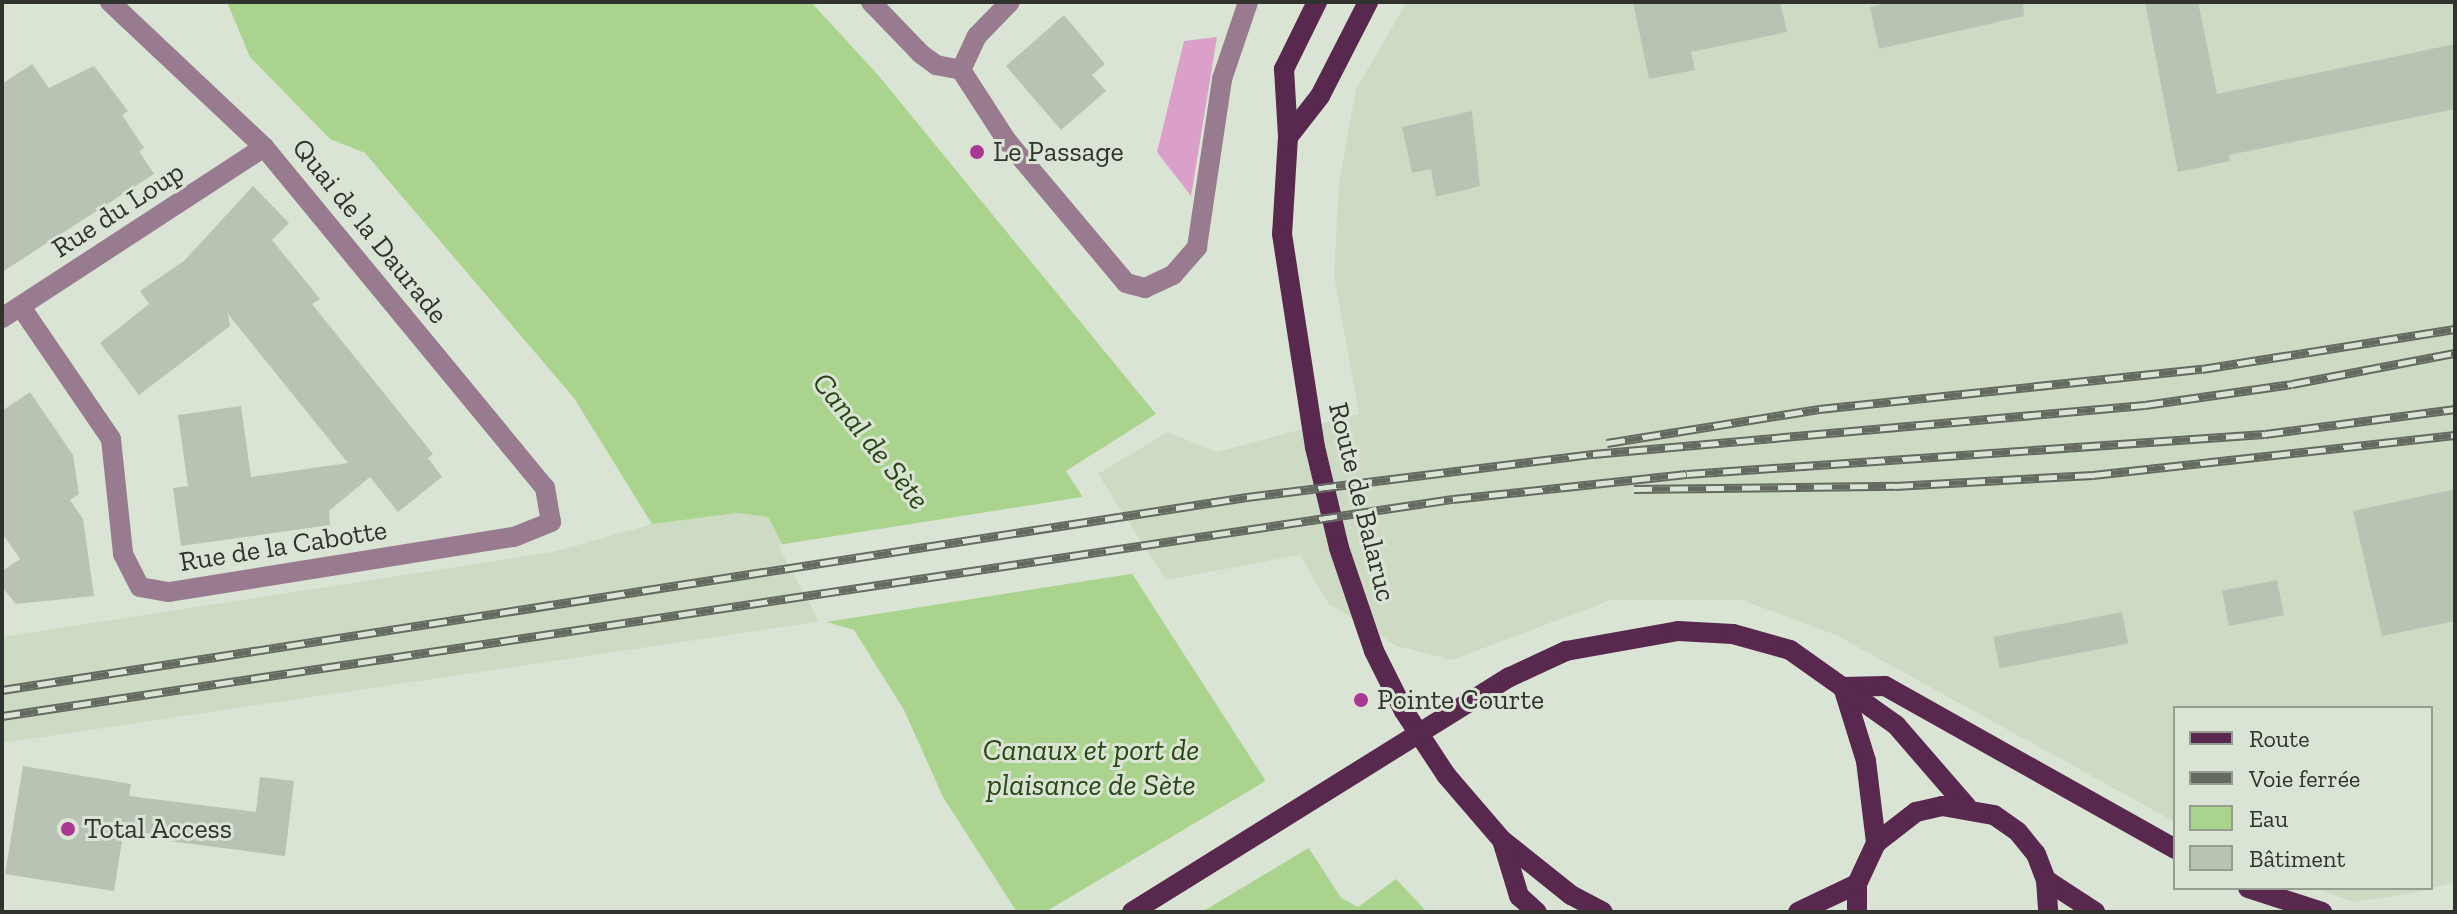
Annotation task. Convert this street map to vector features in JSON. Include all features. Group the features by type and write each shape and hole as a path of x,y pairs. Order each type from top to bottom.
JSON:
{"main road":[{"name":"Route de Balaruc","path":"1317,2 1284,69 1288,137 1282,234 1315,447 1339,548 1374,651 1404,711 1446,775 1502,840"},
{"path":"1288,137 1320,96 1368,2"},
{"path":"1132,912 1510,677 1566,651 1678,631 1733,634 1790,650 1896,725 1967,807"},
{"path":"1843,687 1885,686 2173,848"},
{"path":"1843,687 1866,761 1876,843"},
{"path":"1857,912 1857,884 1876,843 1916,812 1967,807 1994,815 2018,832 2036,854 2046,880 2048,912"},
{"path":"1502,840 1519,896 1537,912"},
{"path":"1502,840 1571,895 1603,912"},
{"path":"2046,880 2095,912"},
{"path":"1798,912 1857,884"},
{"path":"2254,890 2322,912"}],"street":[{"name":"Quai de la Daurade","path":"110,2 264,147 545,488 551,522"},
{"path":"871,2 921,54 936,65 961,70 1007,141 1126,283 1145,288 1173,275 1197,247 1222,79 1248,2"},
{"path":"961,70 977,36 1010,2"},
{"name":"Rue du Loup","path":"2,318 264,147"},
{"name":"Rue de la Cabotte","path":"21,307 111,439 123,554 140,587 185,590 514,537 551,522"}],"shaded area":[{"path":"1407,2 2455,2 2455,882 2433,888 2433,706 2173,706 2173,821 1836,635 1742,600 1611,600 1452,660 1397,646 1328,603 1300,555 1166,580 1098,474 1168,432 1217,452 1359,414 1334,276 1339,183 1356,89"},
{"path":"1217,37 1191,196 1157,152 1184,41"},
{"path":"737,513 768,517 823,621 2,743 2,637 553,552 652,524"},
{"path":"2320,890 2424,890 2408,894 2354,902"}],"water":[{"path":"227,2 811,2 878,75 1156,414 1066,471 1341,898 1358,907 1396,879 1427,912 1017,912 943,797 904,710 854,630 823,621 768,517 737,513 652,524 574,398 365,153 330,139 250,57"}],"pier":[{"path":"1088,496 1137,573 820,623 778,545"},
{"path":"1269,779 1312,846 1202,912 1045,912"}],"building":[{"path":"1633,2 1780,2 1787,32 1691,52 1695,70 1649,79"},
{"path":"1892,2 2023,2 2024,16 1879,49 1870,7"},
{"path":"2145,2 2198,2 2217,94 2455,44 2455,109 2229,155 2230,161 2178,172"},
{"path":"1064,15 1105,64 1092,75 1106,91 1061,130 1006,66"},
{"path":"32,64 49,88 94,66 128,111 122,115 144,148 139,151 154,174 2,272 2,84"},
{"path":"1472,111 1480,186 1436,197 1431,169 1412,173 1402,127"},
{"path":"253,186 289,223 272,240 320,299 312,304 433,454 428,458 442,477 398,512 370,477 329,511 330,525 181,546 173,488 188,486 178,415 241,406 251,477 348,463 228,314 230,326 139,395 100,343 149,304 140,291 184,261"},
{"path":"30,392 73,455 79,494 70,500 83,519 94,596 16,604 2,587 2,571 20,559 2,533 2,411"},
{"path":"2455,489 2455,621 2382,636 2353,511"},
{"path":"2277,580 2284,615 2229,626 2222,591"},
{"path":"2122,612 2128,643 2000,668 1993,637"},
{"name":"Total Access","path":"23,766 131,784 129,796 256,812 260,777 294,781 285,856 123,835 114,891 5,874"}],"railway":[{"path":"1607,443 1819,409 2202,369 2455,329"},
{"path":"2,690 1247,497 1593,454 2145,405 2292,384 2455,353"},
{"path":"2,716 1453,499 1687,474 2265,434 2455,409"},
{"path":"1634,489 1895,486 2093,475 2455,435"}],"place":[{"name":"Le Passage","path":"977,152"},
{"name":"Pointe Courte","path":"1361,700"},
{"name":"Total Access","path":"68,829"}],"water label":[{"name":"Canal de Sète","path":"871,441"},
{"name":"Canaux et port de plaisance de Sète","path":"1091,767"}]}
